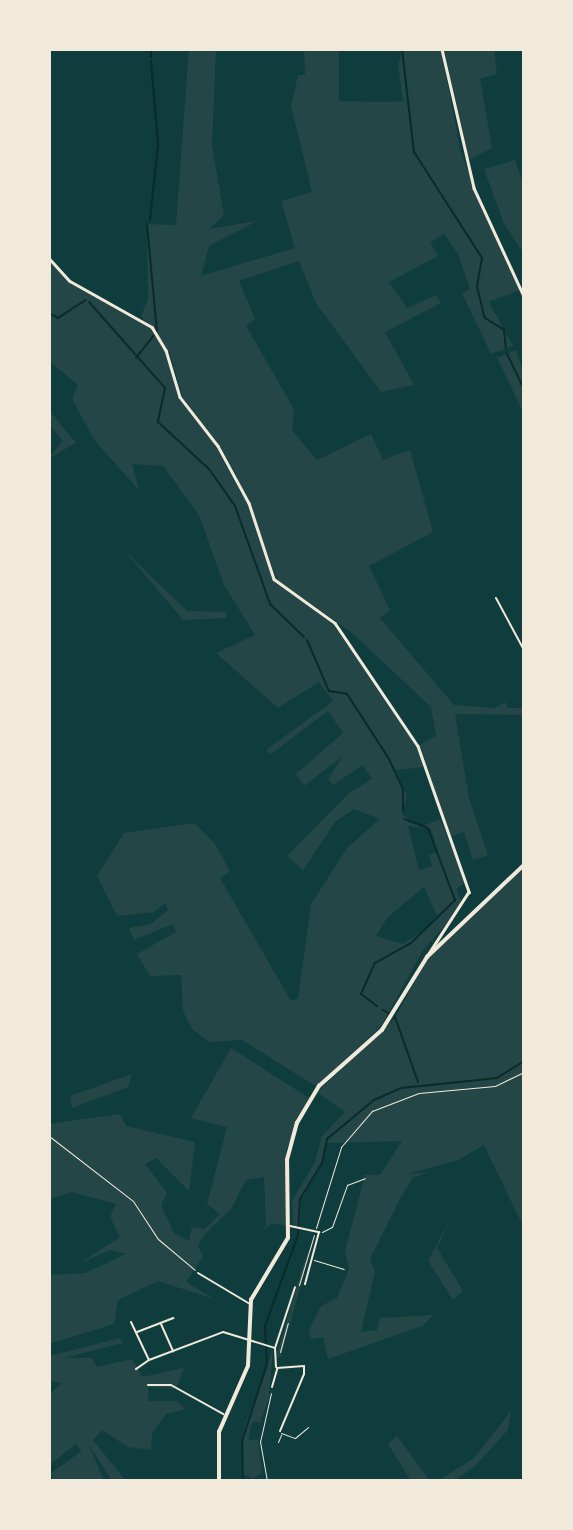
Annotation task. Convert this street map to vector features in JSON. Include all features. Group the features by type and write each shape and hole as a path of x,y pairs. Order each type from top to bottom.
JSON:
{"main road":[{"path":"219,1481 223,1414 248,1366 250,1305 283,1252 290,1226 289,1150 322,1083 383,1030 427,957 524,865"}],"street":[{"path":"442,49 474,188 524,296"},
{"path":"49,258 70,281 141,317 157,334 180,397 218,446 249,503 272,576 337,627 422,753 469,892 427,957"},
{"path":"496,598 524,650 524,676"},
{"path":"290,1226 319,1232 305,1284"},
{"path":"198,1273 250,1305"},
{"path":"272,1387 277,1368 275,1348 297,1288"},
{"path":"136,1332 173,1318"},
{"path":"131,1322 149,1360"},
{"path":"160,1322 173,1352"},
{"path":"136,1369 149,1360 223,1332 250,1343 275,1348"},
{"path":"277,1368 303,1366 304,1374 281,1432"},
{"path":"148,1385 171,1385 223,1414"}],"lane":[{"path":"319,1232 332,1227 347,1185 365,1178"},
{"path":"312,1259 344,1269"},
{"path":"278,1442 281,1432 295,1438 308,1427"}],"path":[{"path":"297,1288 341,1146 372,1111 419,1093 495,1086 524,1072"},
{"path":"49,1136 133,1201 158,1239 198,1273"},
{"path":"277,1368 289,1319"},
{"path":"267,1481 260,1442 272,1387"}],"shaded area":[{"path":"189,49 216,49 212,145 224,215 209,229 257,221 209,246 201,276 295,248 281,201 312,192 291,106 298,75 305,75 304,49 339,49 339,101 386,102 403,101 398,65 403,49 441,49 461,153 520,290 489,302 513,346 491,354 462,293 470,289 458,254 444,234 430,242 438,256 389,282 407,308 436,295 441,303 385,332 414,385 381,392 316,303 299,261 239,281 255,319 246,326 294,409 292,430 317,460 371,434 383,460 410,450 433,532 369,566 390,610 380,618 454,705 494,708 505,702 508,708 524,708 524,715 455,714 469,798 488,855 473,860 464,832 451,836 420,745 436,736 431,707 351,632 278,581 236,474 183,398 170,353 141,316 148,299 147,224 176,225"},
{"path":"444,49 494,49 497,74 480,79 492,148 467,161"},
{"path":"515,160 524,186 524,254 504,224 484,169"},
{"path":"49,261 70,283 144,321 165,348 178,397 213,442 251,511 273,579 328,618 404,723 426,767 396,770 407,796 402,814 421,827 440,819 466,882 456,889 463,905 423,950 382,1025 317,1087 242,1040 209,1042 192,1029 183,1011 181,975 150,976 137,954 176,932 173,924 134,940 129,928 151,924 168,910 165,903 154,912 117,916 97,876 124,833 194,823 215,844 230,871 220,878 291,1001 298,998 311,904 347,848 380,819 354,809 335,822 303,870 287,856 349,793 372,779 363,765 333,785 328,779 343,756 304,786 296,774 343,733 328,711 271,754 266,750 333,701 319,682 278,708 216,653 255,635 224,585 199,515 163,466 132,464 139,490 95,441 72,399 78,385 49,361","holes":["408,826 431,829 438,852 429,855 432,866 419,870","424,887 438,918 403,944 376,936 387,918"]},
{"path":"516,350 524,375 524,414 497,358"},
{"path":"49,410 76,443 49,458 63,441 49,424"},
{"path":"124,550 187,611 226,612 227,618 183,620"},
{"path":"524,867 524,1228 484,1145 458,1160 404,1175 427,1172 413,1178 370,1259 375,1272 361,1332 377,1330 380,1318 433,1315 422,1326 328,1359 323,1337 311,1339 309,1330 321,1306 337,1298 349,1269 345,1251 365,1175 380,1175 402,1141 327,1143 322,1165 301,1199 300,1227 293,1225 292,1201 315,1162 322,1136 345,1112 317,1092 394,1020 426,960"},
{"path":"231,1048 309,1098 286,1150 288,1226 271,1223 260,1234 266,1226 264,1177 246,1180 231,1209 205,1234 198,1246 203,1256 186,1282 214,1299 158,1281 118,1300 114,1324 49,1344 49,1275 85,1273 126,1254 111,1250 80,1263 120,1237 110,1217 116,1204 72,1192 49,1199 49,1124 120,1114 126,1126 195,1142 189,1191 156,1158 145,1164 167,1193 161,1205 174,1233 189,1241 192,1227 205,1229 220,1214 207,1204 227,1127 191,1118"},
{"path":"132,1074 128,1087 72,1108 70,1096"},
{"path":"453,1214 437,1248 463,1291 453,1300 428,1261"},
{"path":"315,1234 281,1357 276,1357 302,1268"},
{"path":"120,1338 123,1343 64,1358 92,1358 97,1367 132,1359 142,1377 184,1368 176,1389 148,1387 148,1401 177,1401 186,1409 166,1414 152,1434 151,1450 128,1447 102,1430 93,1440 126,1481 112,1481 89,1445 104,1481 53,1481 51,1473 82,1451 76,1444 49,1465 49,1395 62,1383 49,1381 49,1356"},
{"path":"273,1349 269,1398 260,1423 253,1421 250,1428 249,1440 258,1439 262,1473 253,1479 245,1474 242,1481 244,1428"},
{"path":"511,1411 508,1430 475,1466 454,1481 438,1481 474,1458"},
{"path":"397,1436 430,1481 411,1481 388,1444"}],"waterway":[{"path":"151,49 151,57"},
{"path":"402,49 414,152 482,258 477,287 485,318 504,330 506,348"},
{"path":"150,220 158,144 151,61"},
{"path":"147,224 157,332"},
{"path":"49,313 58,318 86,300"},
{"path":"89,302 165,388 158,422 209,469 235,506 270,604 304,637"},
{"path":"136,358 155,334"},
{"path":"507,354 524,389"},
{"path":"307,640 329,691 347,694 389,759 403,789 403,811"},
{"path":"377,1006 361,994 375,963 411,943 455,900 428,828 405,819"},
{"path":"383,1010 390,1014"},
{"path":"395,1017 418,1082"},
{"path":"243,1481 242,1441 267,1364 265,1326 298,1235 300,1199 322,1163 327,1139 374,1100 401,1088 497,1078 524,1061"}]}
